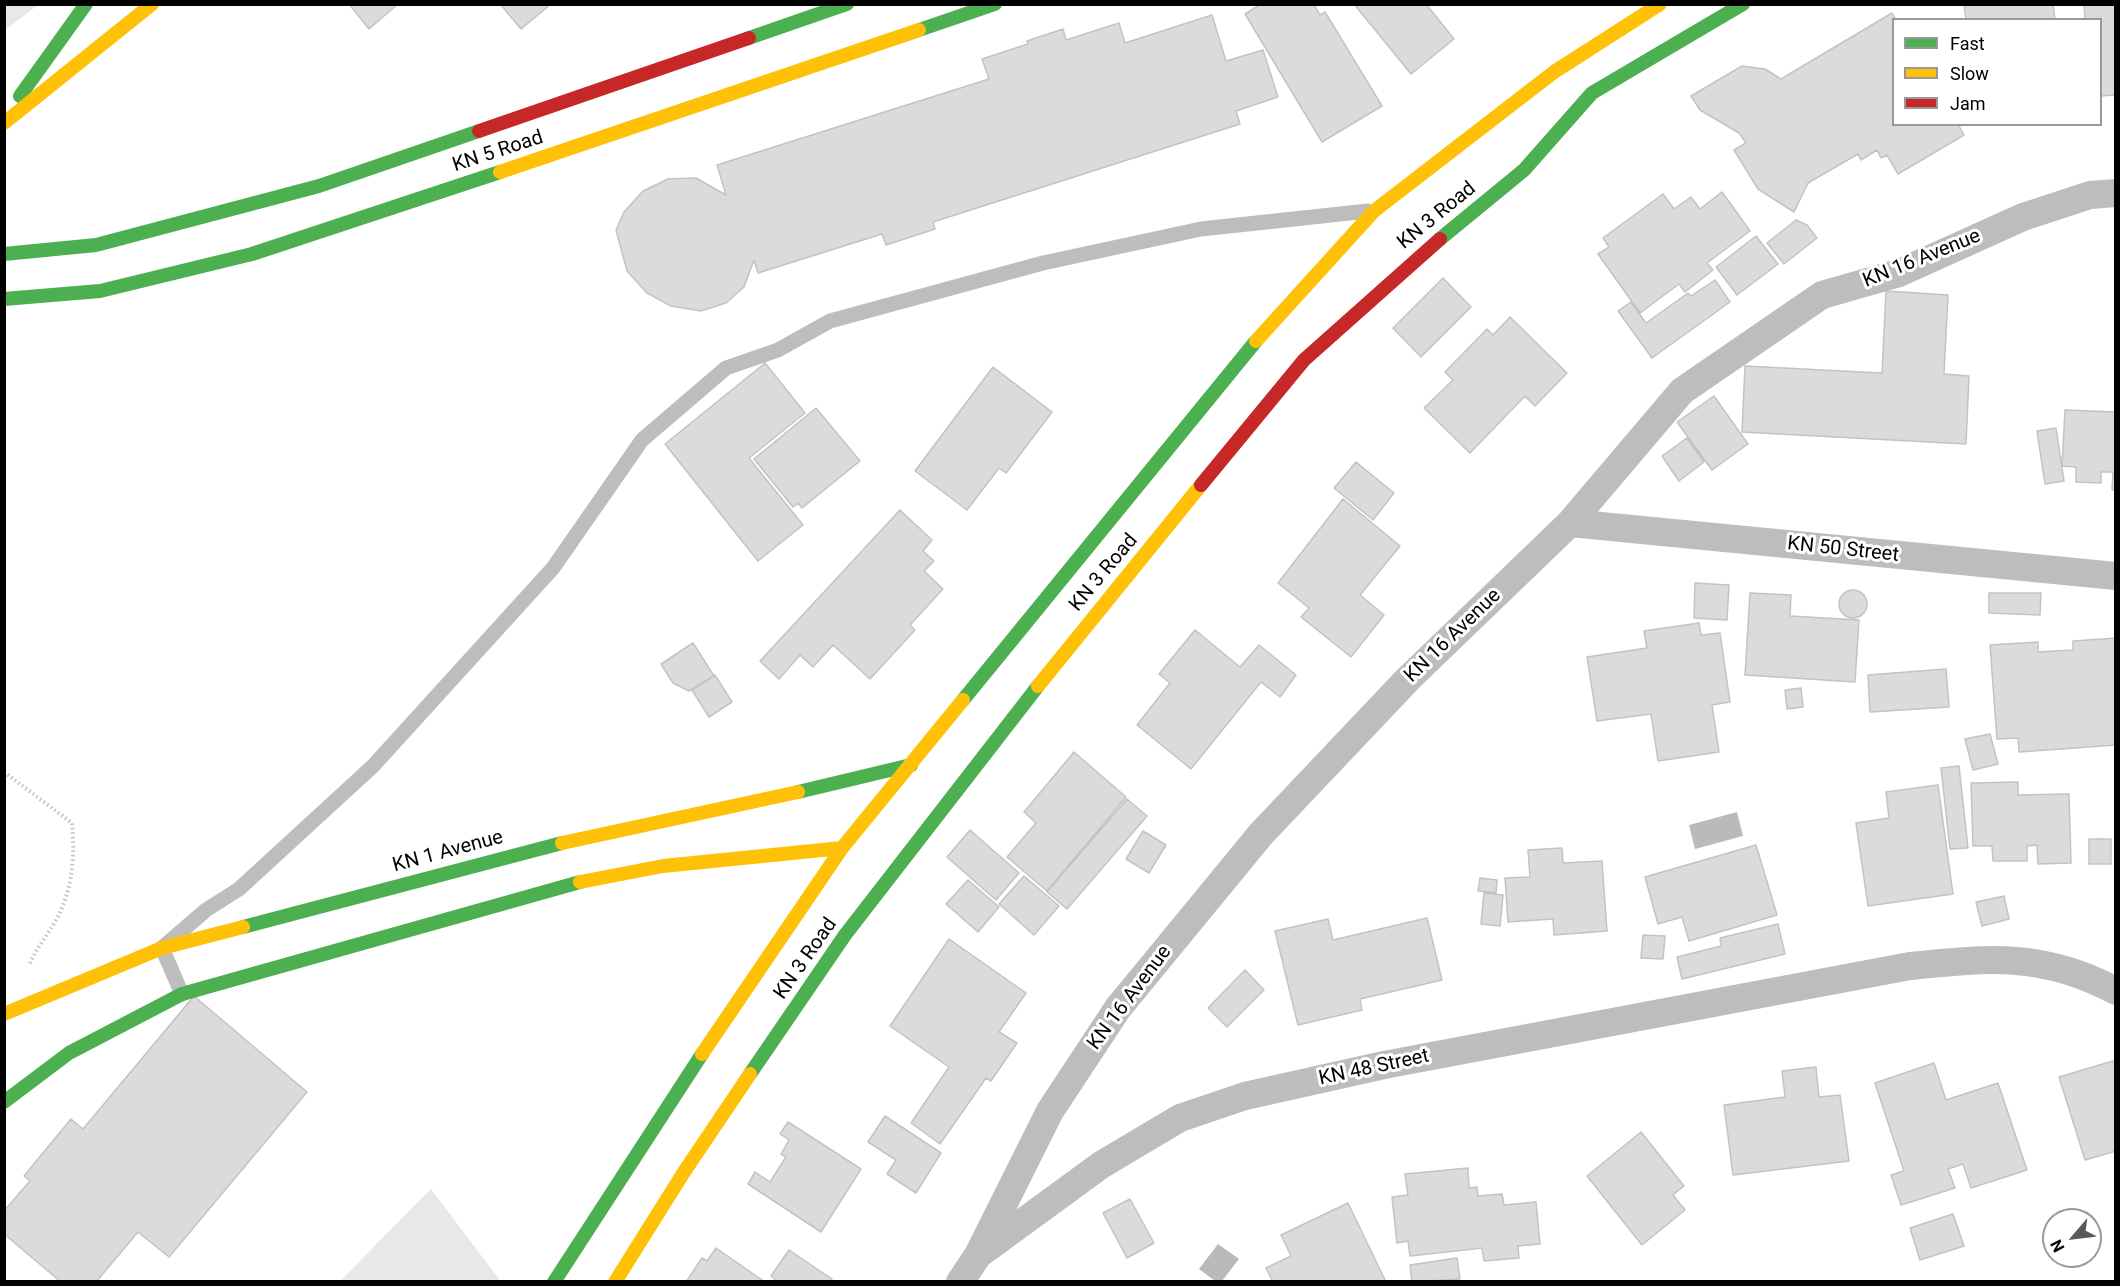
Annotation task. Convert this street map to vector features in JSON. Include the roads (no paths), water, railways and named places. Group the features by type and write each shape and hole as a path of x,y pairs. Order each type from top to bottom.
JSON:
{"main road":[{"path":"4,118 86,4"},
{"path":"4,123 152,4"},
{"name":"KN 5 Road","path":"4,254 96,244 319,186 847,4"},
{"name":"KN 5 Road","path":"4,299 100,291 252,254 672,116 995,4"},
{"name":"KN 3 Road","path":"554,1281 667,1106 842,848 1265,329 1374,211 1554,72 1660,4"},
{"name":"KN 3 Road","path":"615,1281 684,1172 845,935 1072,641 1304,360 1416,258 1524,171 1592,93 1743,4"},
{"name":"KN 1 Avenue","path":"4,1014 162,948 591,836 741,806 911,765"},
{"path":"4,1102 69,1053 182,994 600,876 663,866 842,848"}],"street":[{"name":"KN 16 Avenue","path":"960,1281 978,1255 1050,1111 1118,1008 1261,834 1408,679 1570,523 1682,391 1822,295 1899,273 2023,217 2090,195 2115,193"},
{"name":"KN 50 Street","path":"1570,523 2115,576"},
{"name":"KN 48 Street","path":"978,1255 1101,1165 1180,1118 1245,1096 1396,1063 1910,966 1990,958 2035,962 2088,977 2115,992"}],"lane":[{"path":"182,994 162,948 206,910 239,890 373,766 553,568 642,440 726,368 778,350 830,321 1042,263 1201,229 1374,211"}]}
